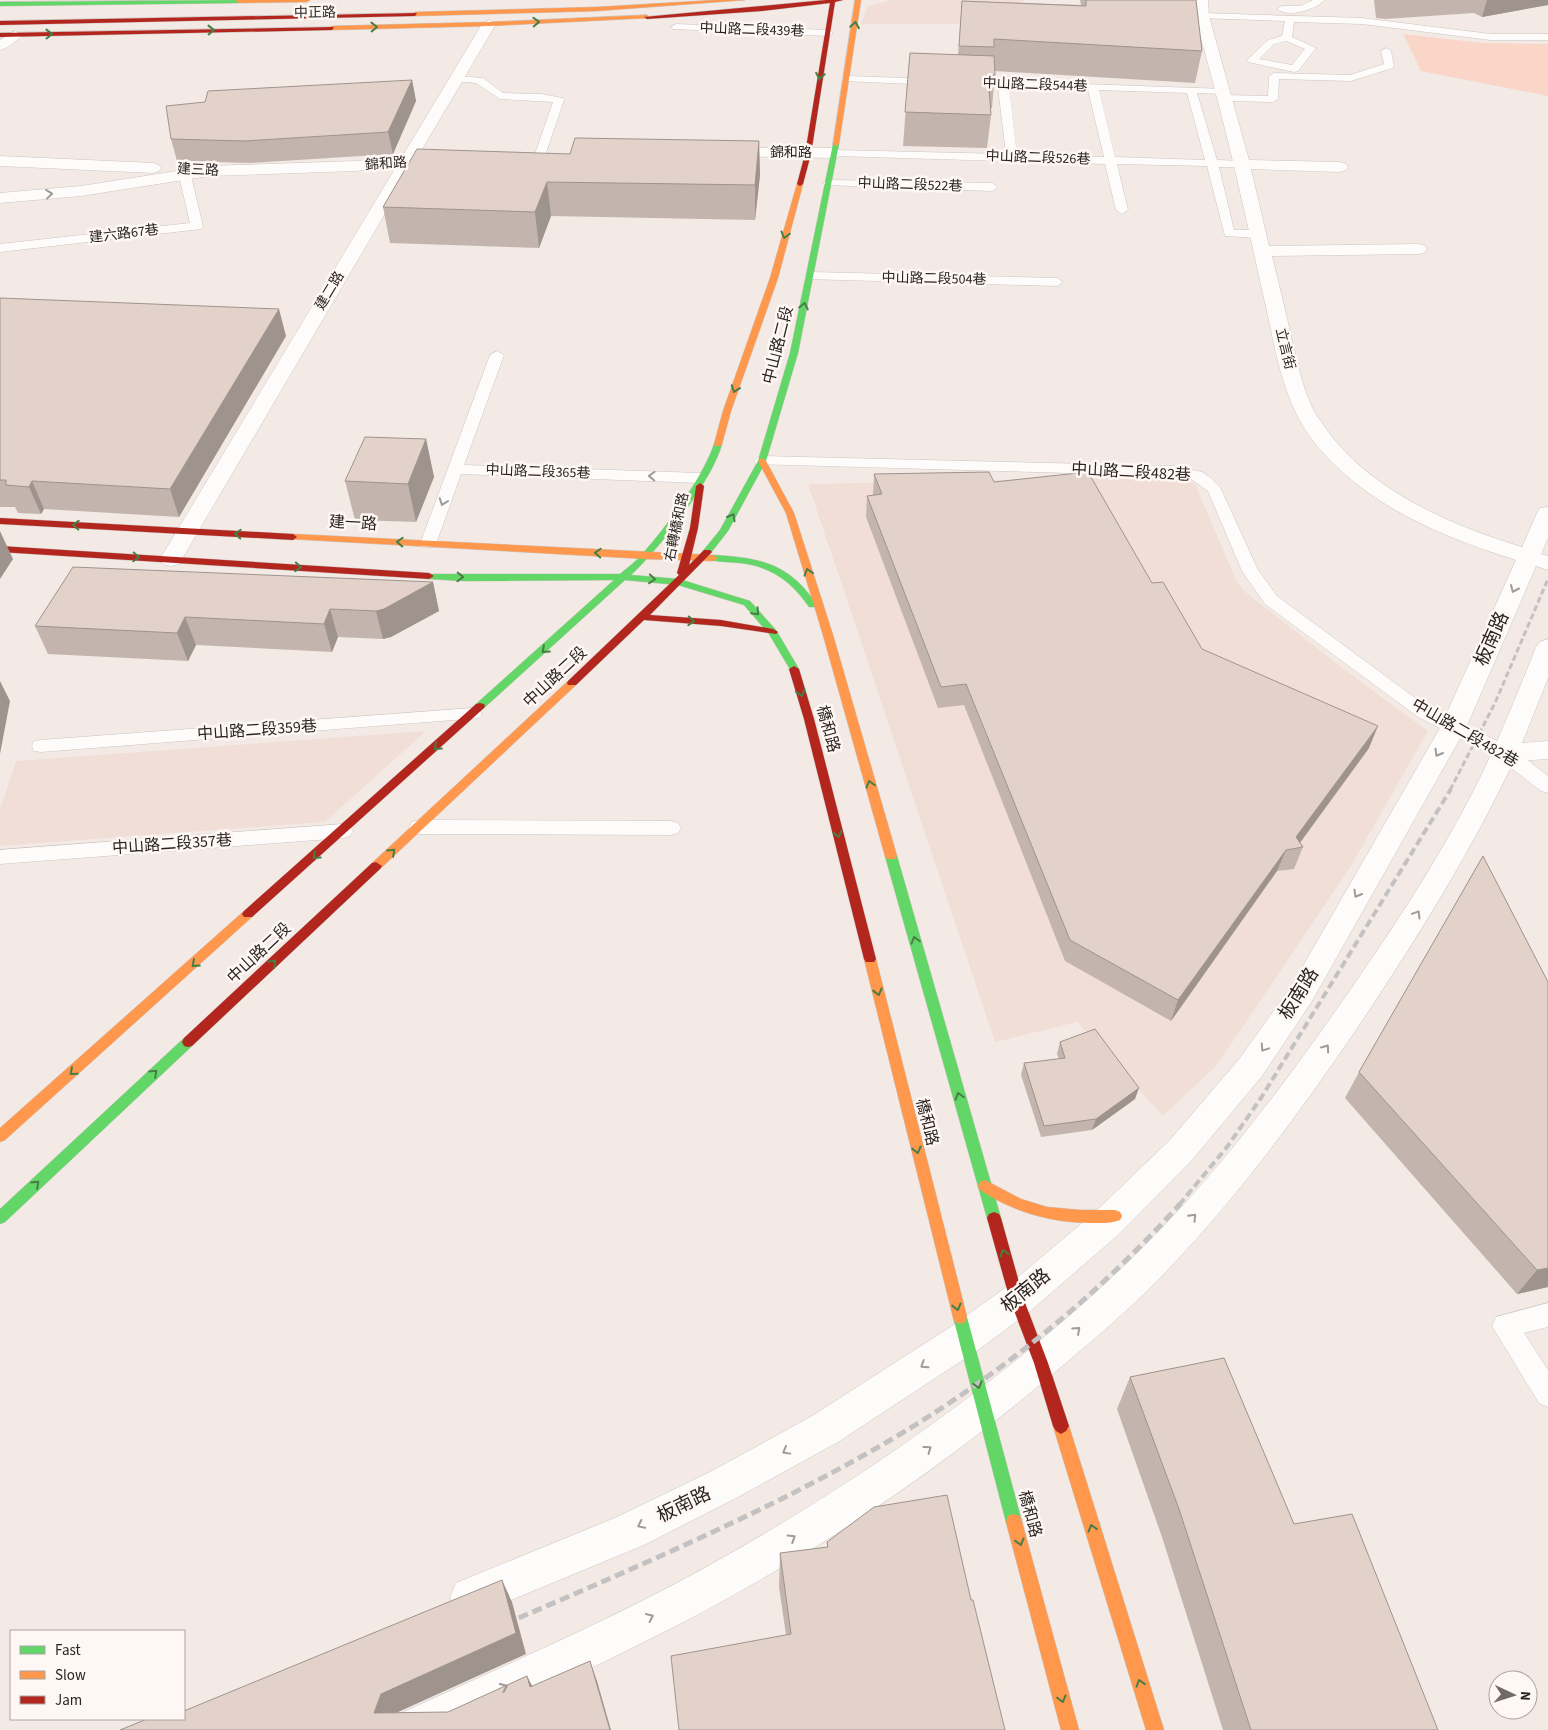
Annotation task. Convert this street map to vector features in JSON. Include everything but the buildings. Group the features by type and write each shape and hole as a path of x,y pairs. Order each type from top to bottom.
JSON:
{"main road":[{"name":"中正路","path":"0,4 307,0"},
{"path":"0,13 344,9 608,0"},
{"path":"0,18 385,13 684,0"},
{"path":"0,23 587,10 742,0"},
{"name":"中山路二段","path":"0,1136 581,618 646,556 688,500 715,455 727,410 774,278 808,154 833,0"},
{"name":"中正路","path":"0,35 489,24 615,19 762,9 840,0"},
{"name":"中山路二段","path":"0,1218 642,618 704,556 724,531 762,461 794,353 829,183 847,79 858,0"},
{"path":"762,9 791,12 828,30"},
{"path":"0,27 74,22"},
{"name":"橋和路","path":"762,461 790,514 828,635 1017,1300 1041,1363 1155,1730"},
{"name":"右轉橋和路","path":"679,582 700,498 700,478"},
{"name":"建一路","path":"0,521 646,556 704,556"},
{"path":"0,548 464,578 625,577 679,582"},
{"name":"橋和路","path":"704,556 768,567 785,573 805,592 828,635"},
{"path":"581,618 592,596 592,586 582,577"},
{"name":"橋和路","path":"679,582 748,603 773,632 794,668 809,719 965,1338 1070,1730"},
{"path":"642,618 721,623 773,632"},
{"path":"985,1186 997,1195 1025,1210 1076,1218 1115,1216"}],"street":[{"name":"立言街","path":"1202,8 1242,164 1289,366 1302,408 1325,442 1370,484 1420,516 1485,543 1538,560"},
{"name":"建二路","path":"171,559 489,24"},
{"path":"0,46 15,35"},
{"name":"錦和路","path":"706,153 834,153"},
{"path":"522,154 558,154"},
{"name":"錦和路","path":"0,198 81,190 185,176 209,170 319,168 466,157"},
{"name":"建三路","path":"0,161 396,179"},
{"path":"1242,164 1340,167"},
{"path":"1260,242 1418,249"},
{"name":"板南路","path":"440,1610 630,1530 725,1484 825,1429 965,1338 1017,1300 1115,1216 1181,1150 1251,1067 1302,993 1453,728 1538,560 1548,513"},
{"path":"412,1730 680,1603 779,1547 880,1483 985,1408 1041,1363 1143,1271 1222,1187 1307,1076 1395,950 1459,844 1505,753 1548,647"},
{"path":"1505,753 1545,751"}],"lane":[{"path":"1202,8 1302,9 1320,0"},
{"path":"1202,8 1290,19 1362,21 1491,38 1548,38"},
{"path":"1287,38 1290,19"},
{"name":"中山路二段439巷","path":"676,27 828,30"},
{"path":"1287,38 1311,48 1294,69 1252,60 1271,42 1287,38"},
{"name":"中山路二段544巷","path":"847,79 1190,90 1273,99 1274,76 1351,78 1389,66 1386,51"},
{"path":"457,79 479,80 500,96 541,97 559,100 541,154"},
{"path":"1003,84 1012,157"},
{"path":"1093,87 1122,210"},
{"path":"1190,90 1212,163 1228,233 1260,242"},
{"name":"中山路二段526巷","path":"834,153 1242,164"},
{"name":"建六路67巷","path":"0,248 197,226 185,176"},
{"name":"中山路二段522巷","path":"829,183 992,187"},
{"name":"中山路二段504巷","path":"810,276 1057,282"},
{"path":"428,544 497,354"},
{"name":"中山路二段482巷","path":"762,461 1173,471 1198,475 1208,481 1215,490 1250,571 1271,600 1424,713 1505,753 1548,786"},
{"name":"中山路二段365巷","path":"455,469 700,478"},
{"name":"中山路二段359巷","path":"41,746 473,714"},
{"path":"419,826 671,828"},
{"name":"中山路二段357巷","path":"0,857 343,831"},
{"path":"1548,1315 1505,1326 1548,1394"}],"shaded area":[{"path":"892,0 1023,0 1042,24 861,24 868,6"},
{"path":"1403,34 1483,43 1548,44 1548,96 1421,71"},
{"path":"1175,477 1195,484 1235,578 1244,591 1341,667 1428,731 1351,866 1217,1065 1163,1116 1077,1022 995,1042 808,484"},
{"path":"426,731 325,822 0,846 0,809 16,761"}],"railway":[{"path":"1450,790 1495,703 1548,579"},
{"path":"1179,1205 1227,1147 1261,1098 1451,789"},
{"path":"505,1624 699,1539 794,1493 887,1442 967,1391 1043,1334 1114,1272 1180,1204"}],"traffic: fast":[{"path":"0,4 238,1"},
{"path":"707,552 724,531 762,461 794,353 836,144"},
{"path":"480,706 646,556 688,500 715,455 718,444"},
{"path":"713,558 757,563 770,567 793,581 812,605"},
{"path":"429,576 464,578 625,577 679,582 747,603 773,632 794,669"},
{"path":"891,856 994,1218"},
{"path":"0,1218 188,1042"},
{"path":"960,1317 1014,1522"}],"traffic: slow":[{"path":"238,1 307,0"},
{"path":"415,14 597,9 742,0"},
{"path":"836,144 858,0"},
{"path":"332,28 647,17"},
{"path":"718,444 727,411 774,278 800,184"},
{"path":"762,461 790,513 828,635 891,856"},
{"path":"293,537 713,558"},
{"path":"376,866 572,683"},
{"path":"0,1136 248,914"},
{"path":"870,959 960,1317"},
{"path":"985,1186 1016,1204 1047,1213 1080,1216 1115,1216"},
{"path":"1061,1426 1155,1730"},
{"path":"1014,1522 1070,1730"}],"traffic: jam":[{"path":"800,184 808,154 833,0"},
{"path":"647,17 762,9 840,0"},
{"path":"0,23 415,14"},
{"path":"0,35 332,28"},
{"path":"682,573 694,528 700,486"},
{"path":"0,521 293,537"},
{"path":"0,549 429,576"},
{"path":"572,683 707,552"},
{"path":"642,617 721,623 773,632"},
{"path":"794,669 809,719 870,959"},
{"path":"248,914 480,706"},
{"path":"188,1042 376,866"},
{"path":"994,1218 1017,1300 1041,1363 1061,1426"}]}
